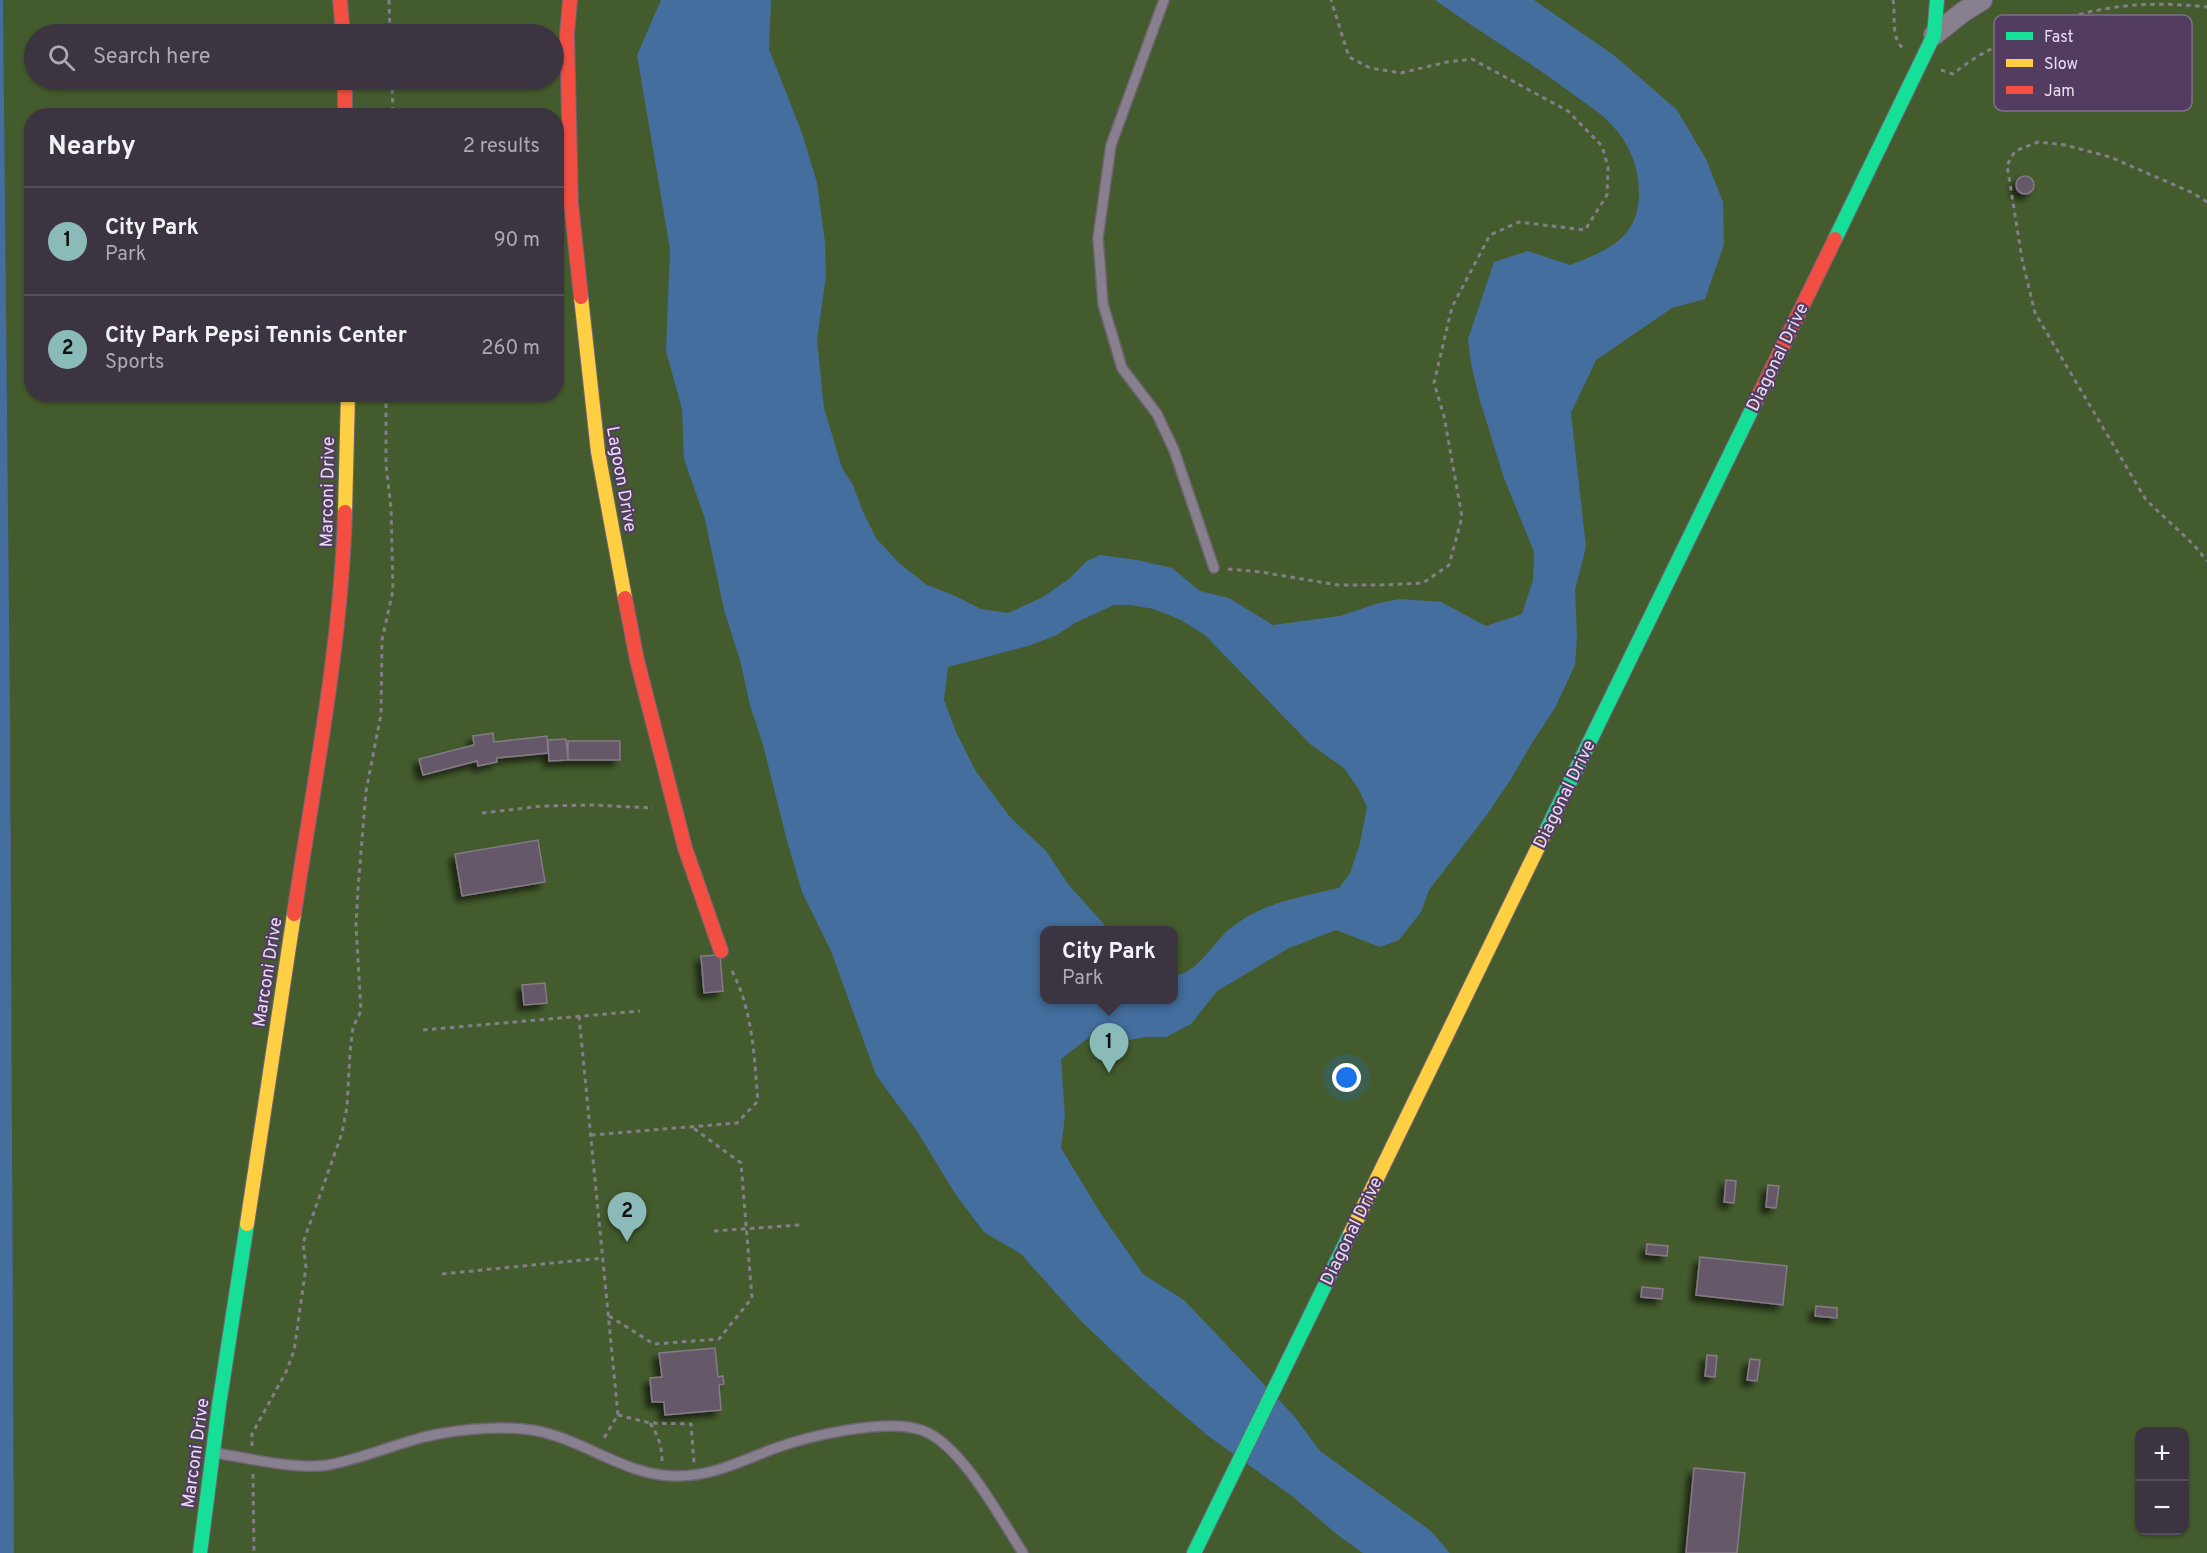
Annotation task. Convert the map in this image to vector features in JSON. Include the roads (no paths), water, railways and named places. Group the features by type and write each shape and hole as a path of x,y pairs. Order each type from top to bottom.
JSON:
{"street":[{"path":"340,0 342,24"},
{"name":"Lagoon Drive","path":"570,0 567,34 571,203 597,452 637,660 685,848 721,951"},
{"name":"Diagonal Drive","path":"1194,1553 1922,62 1934,36 1937,0"},
{"name":"Diagonal Drive","path":"1934,36 1982,0"},
{"path":"345,90 345,108"},
{"name":"Marconi Drive","path":"200,1553 213,1452 322,731 343,572 348,402"}],"lane":[{"path":"1164,0 1112,145 1098,238 1103,304 1122,368 1157,414 1174,450 1214,568"},
{"path":"213,1452 298,1465 328,1465 413,1440 443,1434 491,1430 532,1430 570,1441 618,1463 661,1476 681,1476 712,1473 774,1449 835,1432 864,1428 908,1427 925,1431 950,1449 988,1498 1023,1553"}],"water":[{"path":"0,0 3,0 10,715 14,1553 0,1553"},
{"path":"661,0 771,0 769,49 802,133 817,183 825,242 826,276 817,340 824,408 842,468 853,485 863,512 876,538 899,563 927,585 981,609 1008,613 1043,597 1069,579 1087,561 1100,555 1172,568 1200,591 1229,598 1273,625 1340,616 1379,603 1400,599 1441,602 1486,626 1522,614 1533,580 1534,552 1504,478 1471,364 1468,339 1494,262 1528,251 1570,265 1608,248 1627,232 1633,222 1638,209 1639,183 1628,147 1617,130 1606,119 1540,70 1435,0 1534,0 1615,56 1677,110 1706,159 1723,202 1724,244 1705,299 1672,308 1596,360 1571,413 1586,547 1575,590 1577,637 1575,665 1555,708 1511,779 1486,816 1429,890 1421,912 1399,940 1380,947 1336,930 1289,948 1217,991 1191,1024 1166,1037 1146,1037 1108,1044 1092,1035 1061,1059 1065,1116 1061,1148 1101,1214 1143,1274 1184,1300 1294,1416 1320,1451 1431,1531 1450,1553 1363,1553 1292,1496 1207,1435 1145,1382 1080,1320 1021,1254 984,1232 956,1195 917,1131 876,1075 831,951 802,892 763,745 750,705 740,660 724,610 705,519 684,459 682,409 666,351 670,249 637,55","holes":["1114,605 1154,609 1181,620 1205,635 1310,744 1344,768 1358,788 1367,807 1360,843 1350,873 1339,888 1270,906 1244,919 1225,933 1198,963 1178,975 1178,1004 1040,1004 1040,926 1105,926 1068,884 1046,851 1010,817 975,770 956,732 944,700 948,667 1031,645 1057,635 1075,623"]}],"place":[{"name":"City Park","path":"1109,1073"},
{"name":"City Park Pepsi Tennis Center","path":"627,1242"}]}
